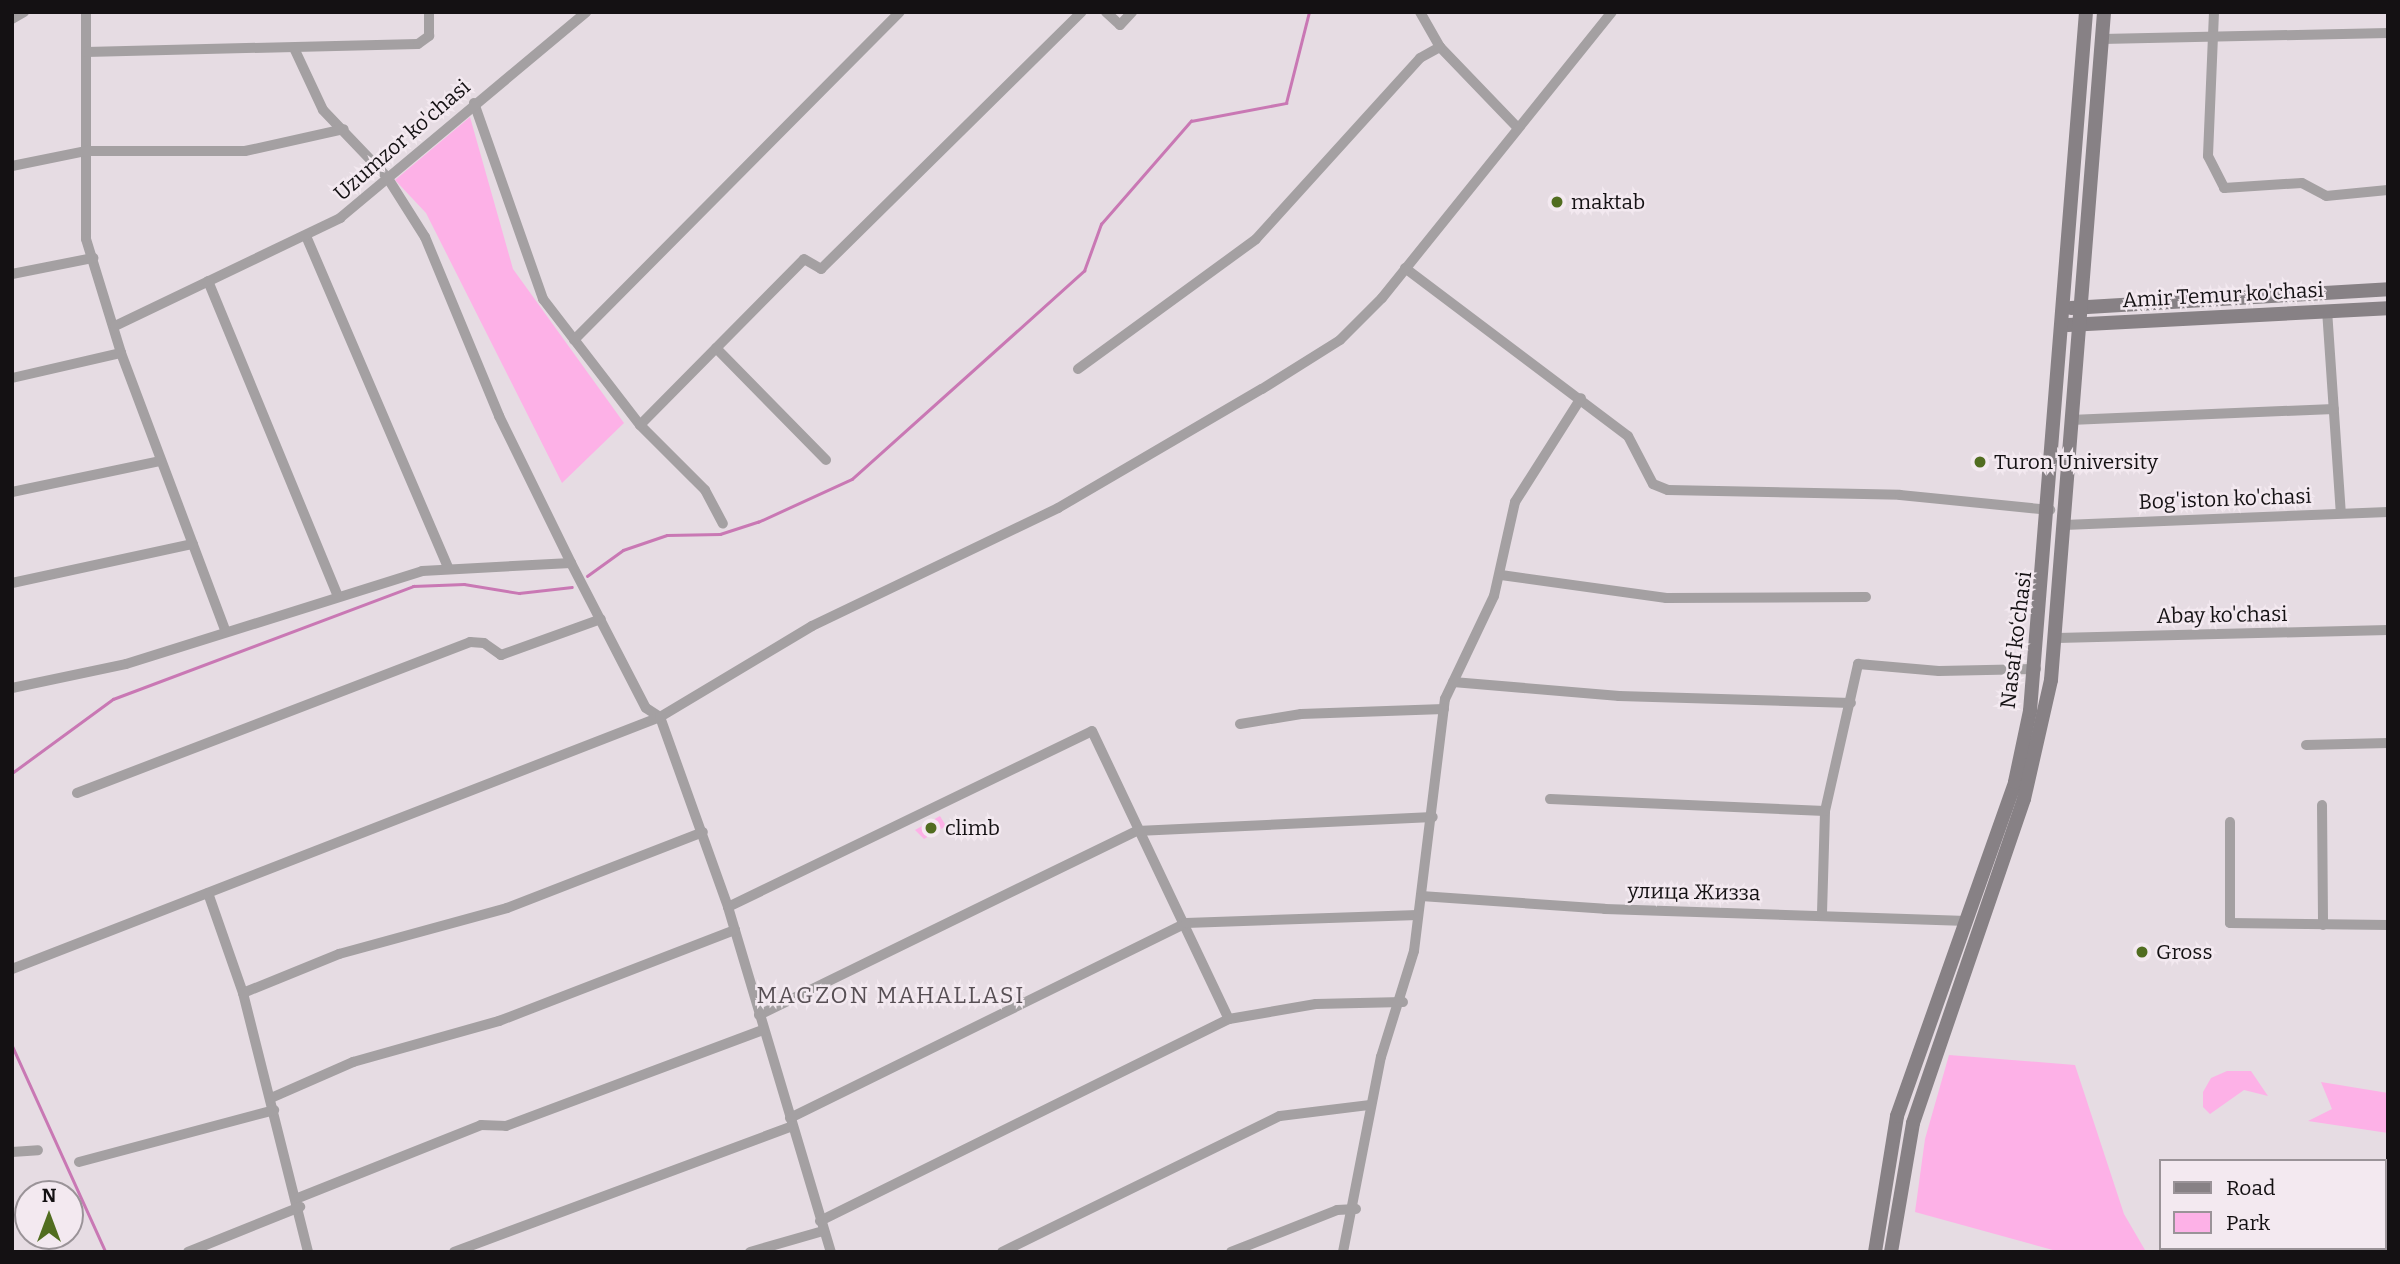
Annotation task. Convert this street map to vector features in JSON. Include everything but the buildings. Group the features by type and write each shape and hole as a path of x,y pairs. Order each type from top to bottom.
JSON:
{"main road":[{"name":"Nasaf ko‘chasi","path":"1875,1252 1897,1116 2015,782 2036,669 2050,510 2060,325 2086,12"},
{"name":"Nasaf ko‘chasi","path":"1891,1252 1913,1123 2024,799 2057,638 2078,308 2104,12"},
{"name":"Amir Temur ko'chasi","path":"2062,308 2388,289"},
{"name":"Amir Temur ko'chasi","path":"2060,325 2388,308"}],"street":[{"path":"12,19 24,12"},
{"path":"86,12 86,239 115,326 121,353 226,632"},
{"path":"86,51 418,44 429,36 429,12"},
{"name":"Uzumzor ko'chasi","path":"115,326 340,218 474,103 586,12"},
{"path":"574,340 900,12"},
{"path":"640,425 804,259 821,269 1082,12"},
{"path":"1106,12 1120,24 1132,12"},
{"path":"1420,12 1440,47 1518,128"},
{"path":"12,969 660,717 812,626 1058,508 1262,389 1340,340 1405,268 1612,12"},
{"path":"2214,12 2208,156 2224,188 2302,183 2326,196 2388,190"},
{"path":"2102,39 2388,33"},
{"path":"1078,369 1256,239 1420,58 1440,47"},
{"path":"294,48 323,110 387,177 425,237 499,416 646,708 660,717 728,907 831,1252"},
{"path":"474,103 543,299 640,425 705,491 723,524"},
{"path":"12,166 86,151 245,151 344,129"},
{"path":"306,236 448,568"},
{"path":"12,274 93,258"},
{"path":"1405,268 1628,436 1653,484 1668,491 1900,495 2050,510"},
{"path":"208,281 338,596"},
{"path":"2327,310 2341,513"},
{"path":"716,348 826,460"},
{"path":"12,378 121,353"},
{"path":"1343,1252 1356,1209 1370,1105 1403,1002 1433,817 1444,709 1453,682 1501,575 1515,502 1581,398"},
{"path":"2070,420 2334,409"},
{"path":"12,492 161,461"},
{"name":"Bog'iston ko'chasi","path":"2064,525 2388,512"},
{"path":"12,583 193,544"},
{"path":"12,688 126,664 338,596 448,568 571,563"},
{"path":"1501,575 1666,598 1866,597"},
{"path":"77,793 470,642 484,643 500,655 601,620"},
{"name":"Abay ko'chasi","path":"2057,638 2388,630"},
{"path":"1822,913 1825,811 1858,663 1939,671 2036,669"},
{"path":"1453,682 1619,696 1851,704"},
{"path":"1240,724 1301,714 1444,709"},
{"path":"728,907 1092,731 1137,831 1186,923 1229,1019"},
{"path":"2306,745 2388,743"},
{"path":"1550,799 1825,811"},
{"path":"2322,805 2323,925"},
{"path":"759,1016 1137,831 1433,817"},
{"path":"2231,822 2230,923 2388,925"},
{"path":"243,993 339,954 507,908 703,832"},
{"path":"208,893 243,993 299,1203 308,1252"},
{"name":"улица Жизза","path":"1421,896 1605,909 1822,913 1967,922"},
{"path":"454,1252 791,1122 1186,923 1418,915"},
{"path":"271,1098 353,1062 499,1021 735,930"},
{"path":"750,1252 822,1226 1229,1019 1316,1004 1403,1002"},
{"path":"188,1252 481,1125 506,1126 763,1030"},
{"path":"1002,1252 1254,1126 1280,1116 1370,1105"},
{"path":"79,1162 274,1110"},
{"path":"12,1152 38,1150"},
{"path":"1231,1252 1337,1210 1356,1209"}],"green space":[{"path":"470,117 513,269 624,423 562,483 426,213 395,180"},
{"name":"climb","path":"940,816 946,826 924,839 915,830"},
{"path":"1949,1055 2075,1065 2124,1214 2145,1250 2060,1252 1915,1212 1925,1139"},
{"path":"2227,1071 2251,1071 2268,1096 2244,1090 2210,1114 2203,1107 2203,1092 2211,1078"},
{"path":"2321,1082 2388,1093 2388,1133 2308,1121 2332,1109"}],"waterway":[{"path":"587,576 623,550 667,535 720,534 758,522 852,479 1084,271 1101,224 1191,121 1286,103 1309,12"},
{"path":"12,773 113,699 413,586 464,584 519,593 572,587"},
{"path":"12,1045 106,1252"}],"place":[{"name":"maktab","path":"1557,202"},
{"name":"Turon University","path":"1980,462"},
{"name":"climb","path":"931,828"},
{"name":"Gross","path":"2142,952"}],"district":[{"name":"MAGZON MAHALLASI","path":"891,995"}]}
